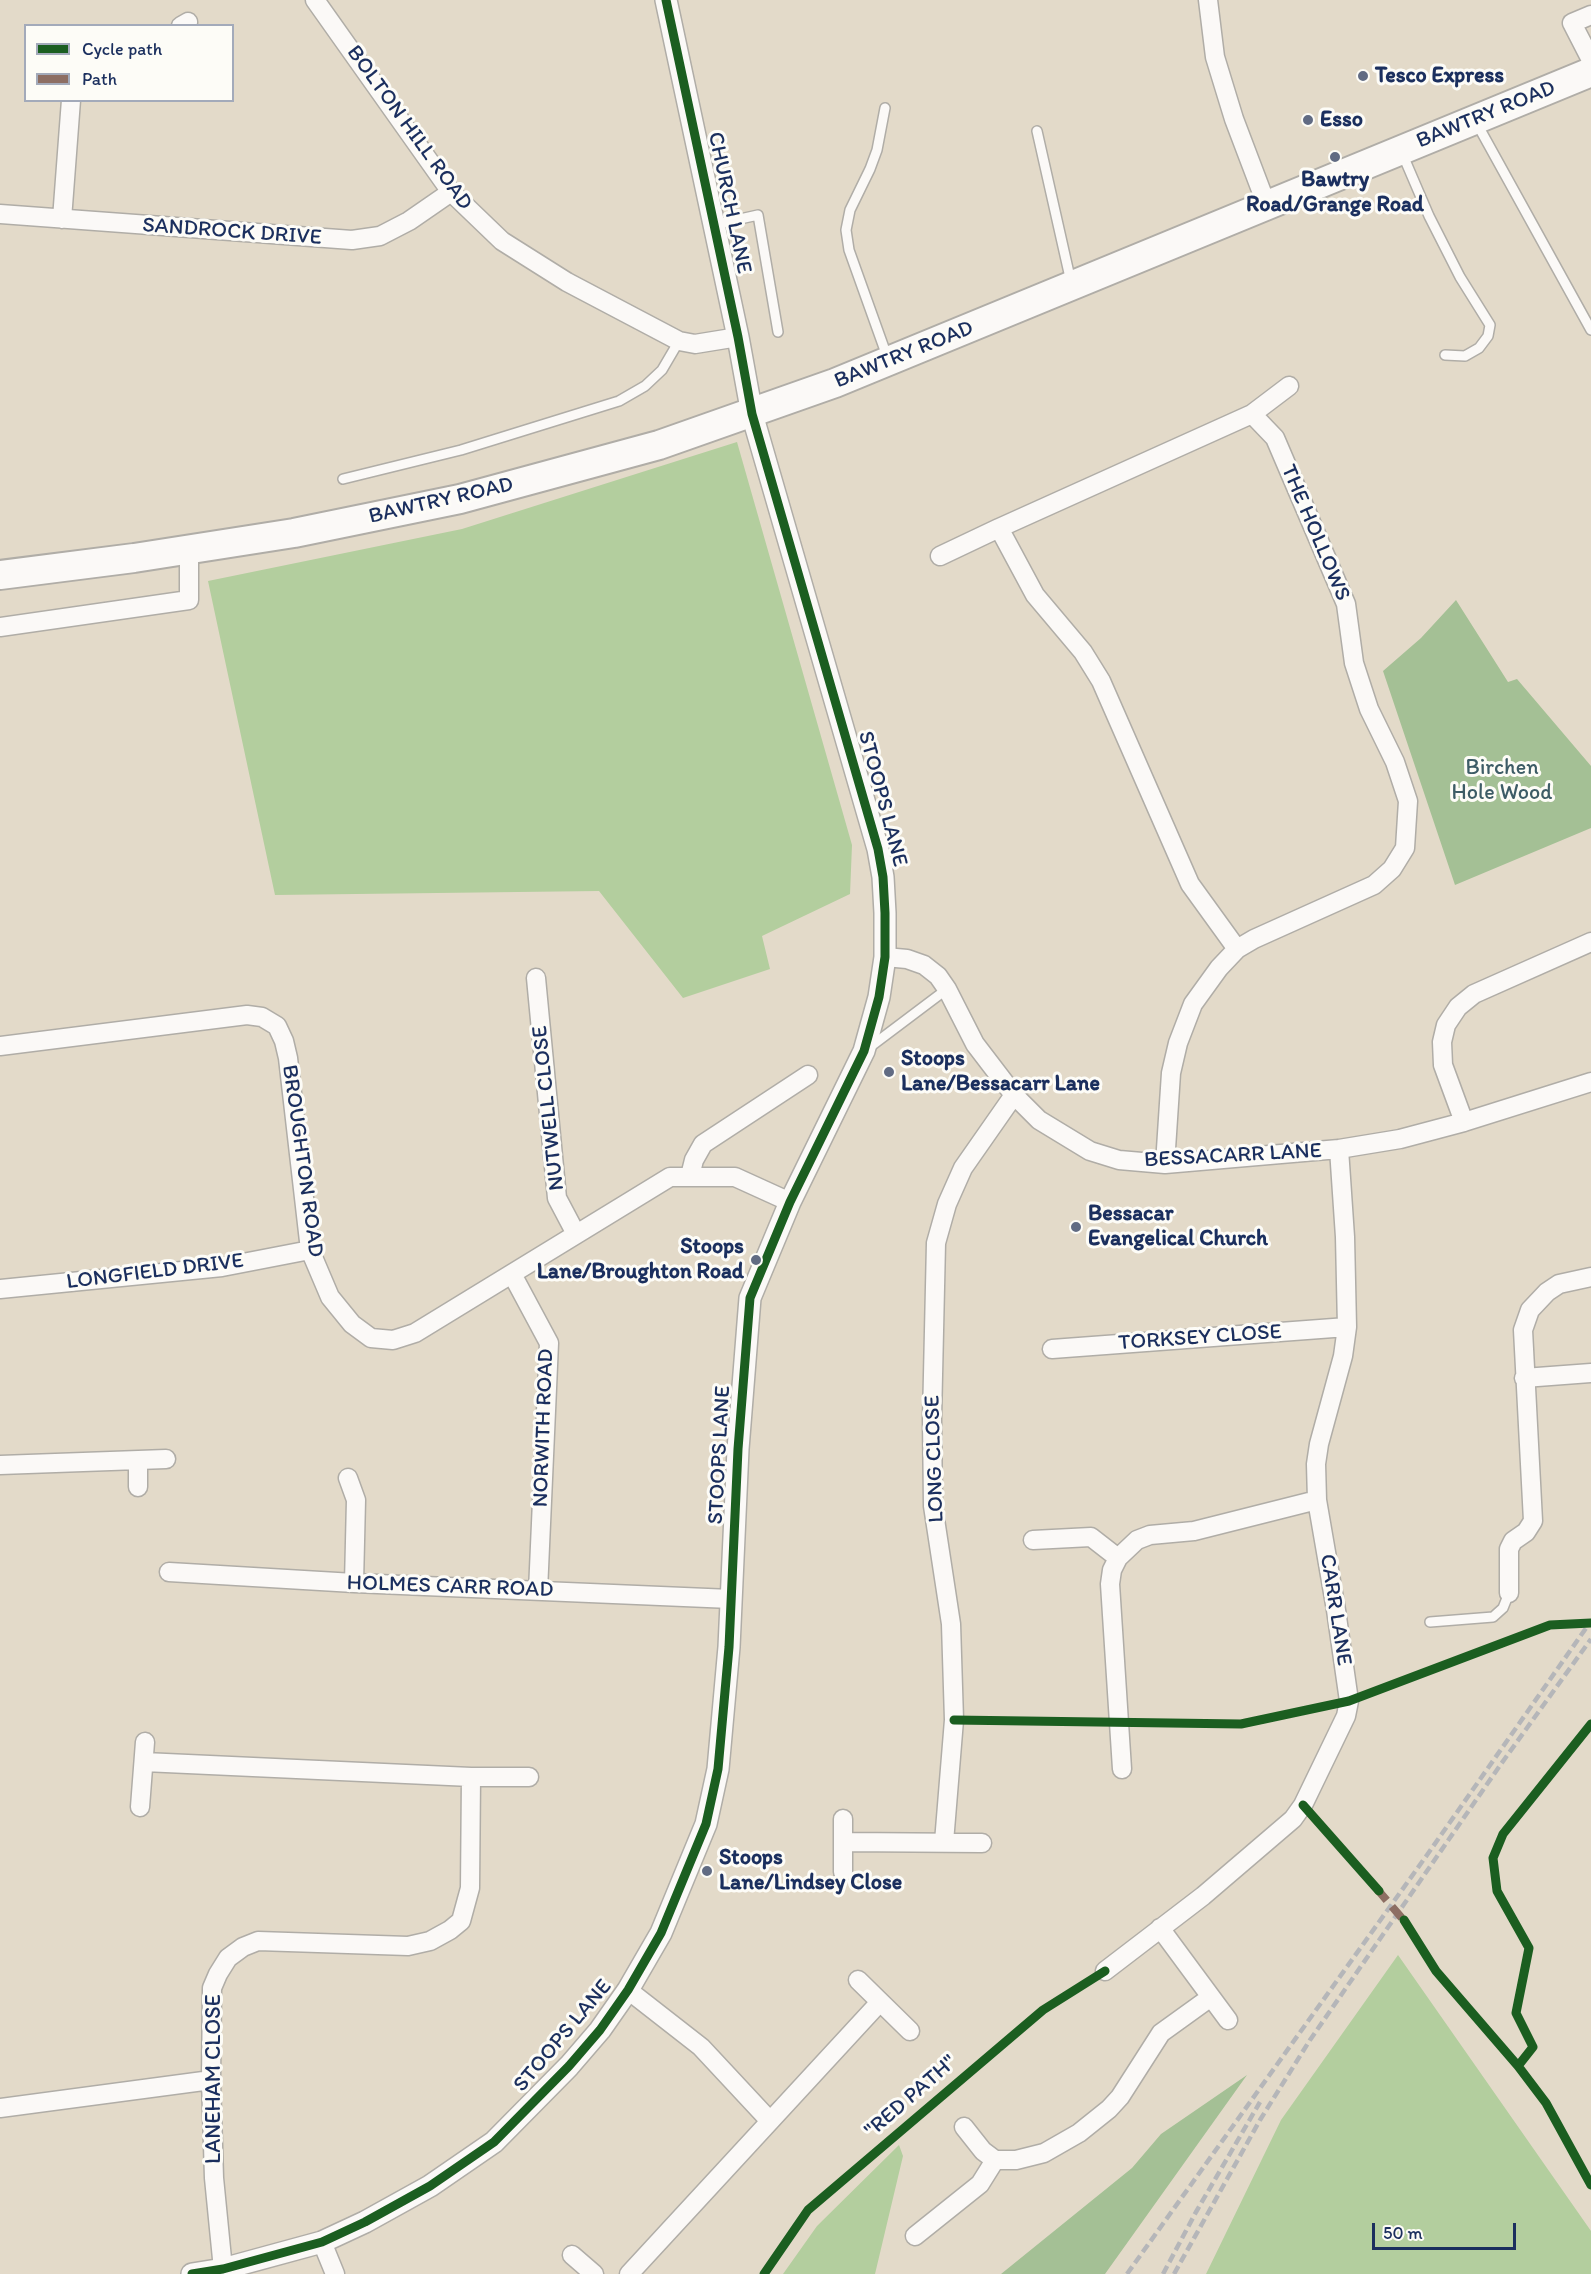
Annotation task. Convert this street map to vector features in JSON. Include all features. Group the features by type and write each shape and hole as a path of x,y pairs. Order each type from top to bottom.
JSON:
{"highway":[{"name":"BAWTRY ROAD","path":"0,575 189,550 294,532 460,499 659,446 752,414 889,361 1591,72"}],"street":[{"name":"BOLTON HILL ROAD","path":"315,0 451,192 502,241 567,282 679,341 695,344 738,337"},
{"name":"CHURCH LANE","path":"666,0 738,337 752,414"},
{"path":"1208,0 1215,57 1234,119 1267,206"},
{"path":"1591,15 1572,23 1591,60"},
{"path":"62,219 71,102"},
{"name":"SANDROCK DRIVE","path":"0,214 352,240 380,237 409,221 451,192"},
{"path":"940,556 1252,414 1290,386"},
{"name":"STOOPS LANE","path":"192,2274 223,2269 322,2242 365,2222 430,2186 494,2142 569,2066 600,2030 628,1990 661,1933 706,1824 718,1769 732,1599 738,1449 750,1298 790,1202 864,1051 879,997 885,957 883,877 878,849 752,414"},
{"name":"THE HOLLOWS","path":"1165,1164 1171,1073 1178,1043 1193,1004 1219,968 1236,949 1254,939 1374,885 1392,869 1405,848 1408,801 1395,762 1370,709 1354,663 1346,604 1275,438 1252,414"},
{"path":"999,528 1035,595 1083,652 1101,681 1190,884 1236,949"},
{"path":"0,627 189,600 189,550"},
{"path":"1464,1122 1443,1065 1442,1042 1446,1025 1458,1008 1474,994 1591,942"},
{"name":"BESSACARR LANE","path":"885,957 907,959 924,965 938,976 975,1044 1014,1095 1039,1120 1090,1151 1119,1160 1165,1164 1339,1149 1400,1139 1464,1122 1591,1082"},
{"name":"NUTWELL CLOSE","path":"536,978 557,1198 576,1234"},
{"name":"BROUGHTON ROAD","path":"0,1046 247,1015 262,1017 277,1026 288,1058 310,1250 330,1297 352,1324 371,1338 393,1340 416,1333 670,1177 735,1177 790,1202"},
{"path":"690,1176 694,1161 703,1144 808,1075"},
{"name":"LONG CLOSE","path":"944,1842 954,1720 951,1624 933,1506 932,1419 936,1243 947,1204 963,1168 1014,1095"},
{"name":"CARR LANE","path":"1105,1971 1203,1896 1293,1819 1303,1805 1346,1716 1349,1701 1317,1500 1316,1464 1319,1444 1343,1356 1347,1327 1339,1149"},
{"name":"LONGFIELD DRIVE","path":"0,1289 222,1267 310,1250"},
{"name":"NORWITH ROAD","path":"512,1274 549,1343 538,1591"},
{"path":"1509,1593 1509,1549 1513,1541 1526,1532 1533,1521 1523,1330 1530,1310 1547,1292 1559,1284 1591,1277"},
{"name":"TORKSEY CLOSE","path":"1052,1349 1347,1327"},
{"path":"1524,1378 1591,1373"},
{"path":"0,1465 166,1459"},
{"path":"138,1461 138,1487"},
{"path":"348,1478 356,1500 354,1583"},
{"path":"1122,1769 1110,1584 1112,1570 1118,1558 1137,1540 1150,1535 1194,1531 1317,1500"},
{"path":"1033,1540 1091,1537 1118,1558"},
{"name":"HOLMES CARR ROAD","path":"169,1572 354,1583 732,1599"},
{"path":"140,1807 145,1742"},
{"path":"144,1762 471,1777 529,1777"},
{"name":"LANEHAM CLOSE","path":"223,2269 214,2178 211,2080 212,1988 218,1974 228,1958 243,1947 258,1941 408,1946 430,1941 450,1930 461,1921 470,1888 471,1777"},
{"path":"843,1819 843,1872"},
{"path":"843,1842 982,1842"},
{"path":"1160,1928 1228,2020"},
{"path":"858,1980 909,2031"},
{"path":"628,1990 701,2047 770,2121"},
{"path":"964,2127 983,2151 994,2160 1016,2160 1044,2153 1079,2133 1109,2109 1120,2097 1161,2033 1211,1997"},
{"path":"629,2274 880,2002"},
{"path":"0,2108 211,2080"},
{"path":"915,2236 980,2184 994,2160"},
{"path":"322,2242 334,2274"},
{"path":"572,2255 594,2274"}],"lane":[{"path":"885,108 877,150 850,210 846,231 849,250 889,361"},
{"path":"1475,120 1591,330"},
{"path":"1037,131 1072,287"},
{"path":"1401,150 1429,216 1460,277 1490,325 1488,336 1479,348 1465,356 1445,355"},
{"path":"714,225 758,215 778,332"},
{"path":"343,479 461,450 619,401 645,386 662,370 679,341"},
{"path":"864,1051 947,989"},
{"path":"1430,1622 1493,1617 1503,1608 1509,1593"}],"green space":[{"path":"737,442 852,845 850,894 762,936 770,969 683,998 599,891 275,895 208,581 462,529"},
{"name":"Birchen Hole Wood","path":"1456,600 1508,682 1517,679 1591,766 1591,828 1455,885 1383,671 1421,638"},
{"path":"1398,1955 1591,2231 1591,2274 1206,2274 1281,2120"},
{"path":"1247,2075 1105,2274 1001,2274 1132,2168 1161,2134"},
{"path":"899,2145 903,2156 875,2274 783,2274 817,2226"}],"railway":[{"path":"1127,2274 1427,1855 1591,1621"},
{"path":"1174,2274 1260,2120 1310,2040 1501,1764 1591,1639"},
{"path":"1163,2274 1260,2102"}],"marked path":[{"path":"1377,1889 1406,1923"}],"cycle path":[{"path":"192,2274 223,2269 322,2242 365,2222 430,2186 494,2142 569,2066 600,2030 628,1990 661,1933 706,1824 718,1769 729,1647 738,1449 750,1298 790,1202 864,1051 879,997 885,957 885,913 883,877 878,849 752,414 738,337 666,0"},
{"path":"954,1720 1241,1724 1349,1701 1550,1625 1591,1623"},
{"path":"1518,2066 1533,2047 1516,2013 1529,1948 1497,1891 1493,1858 1503,1834 1591,1724"},
{"path":"1303,1805 1379,1891"},
{"path":"1404,1920 1436,1971 1518,2066 1546,2103 1591,2185"},
{"name":"\"RED PATH\"","path":"764,2274 808,2210 1043,2010 1105,1971"}],"place":[{"name":"Tesco Express","path":"1363,76"},
{"name":"Esso","path":"1308,120"},
{"name":"Bawtry Road/Grange Road","path":"1335,157"},
{"name":"Stoops Lane/Bessacarr Lane","path":"889,1072"},
{"name":"Bessacar Evangelical Church","path":"1076,1227"},
{"name":"Stoops Lane/Broughton Road","path":"756,1260"},
{"name":"Stoops Lane/Lindsey Close","path":"707,1871"}]}
